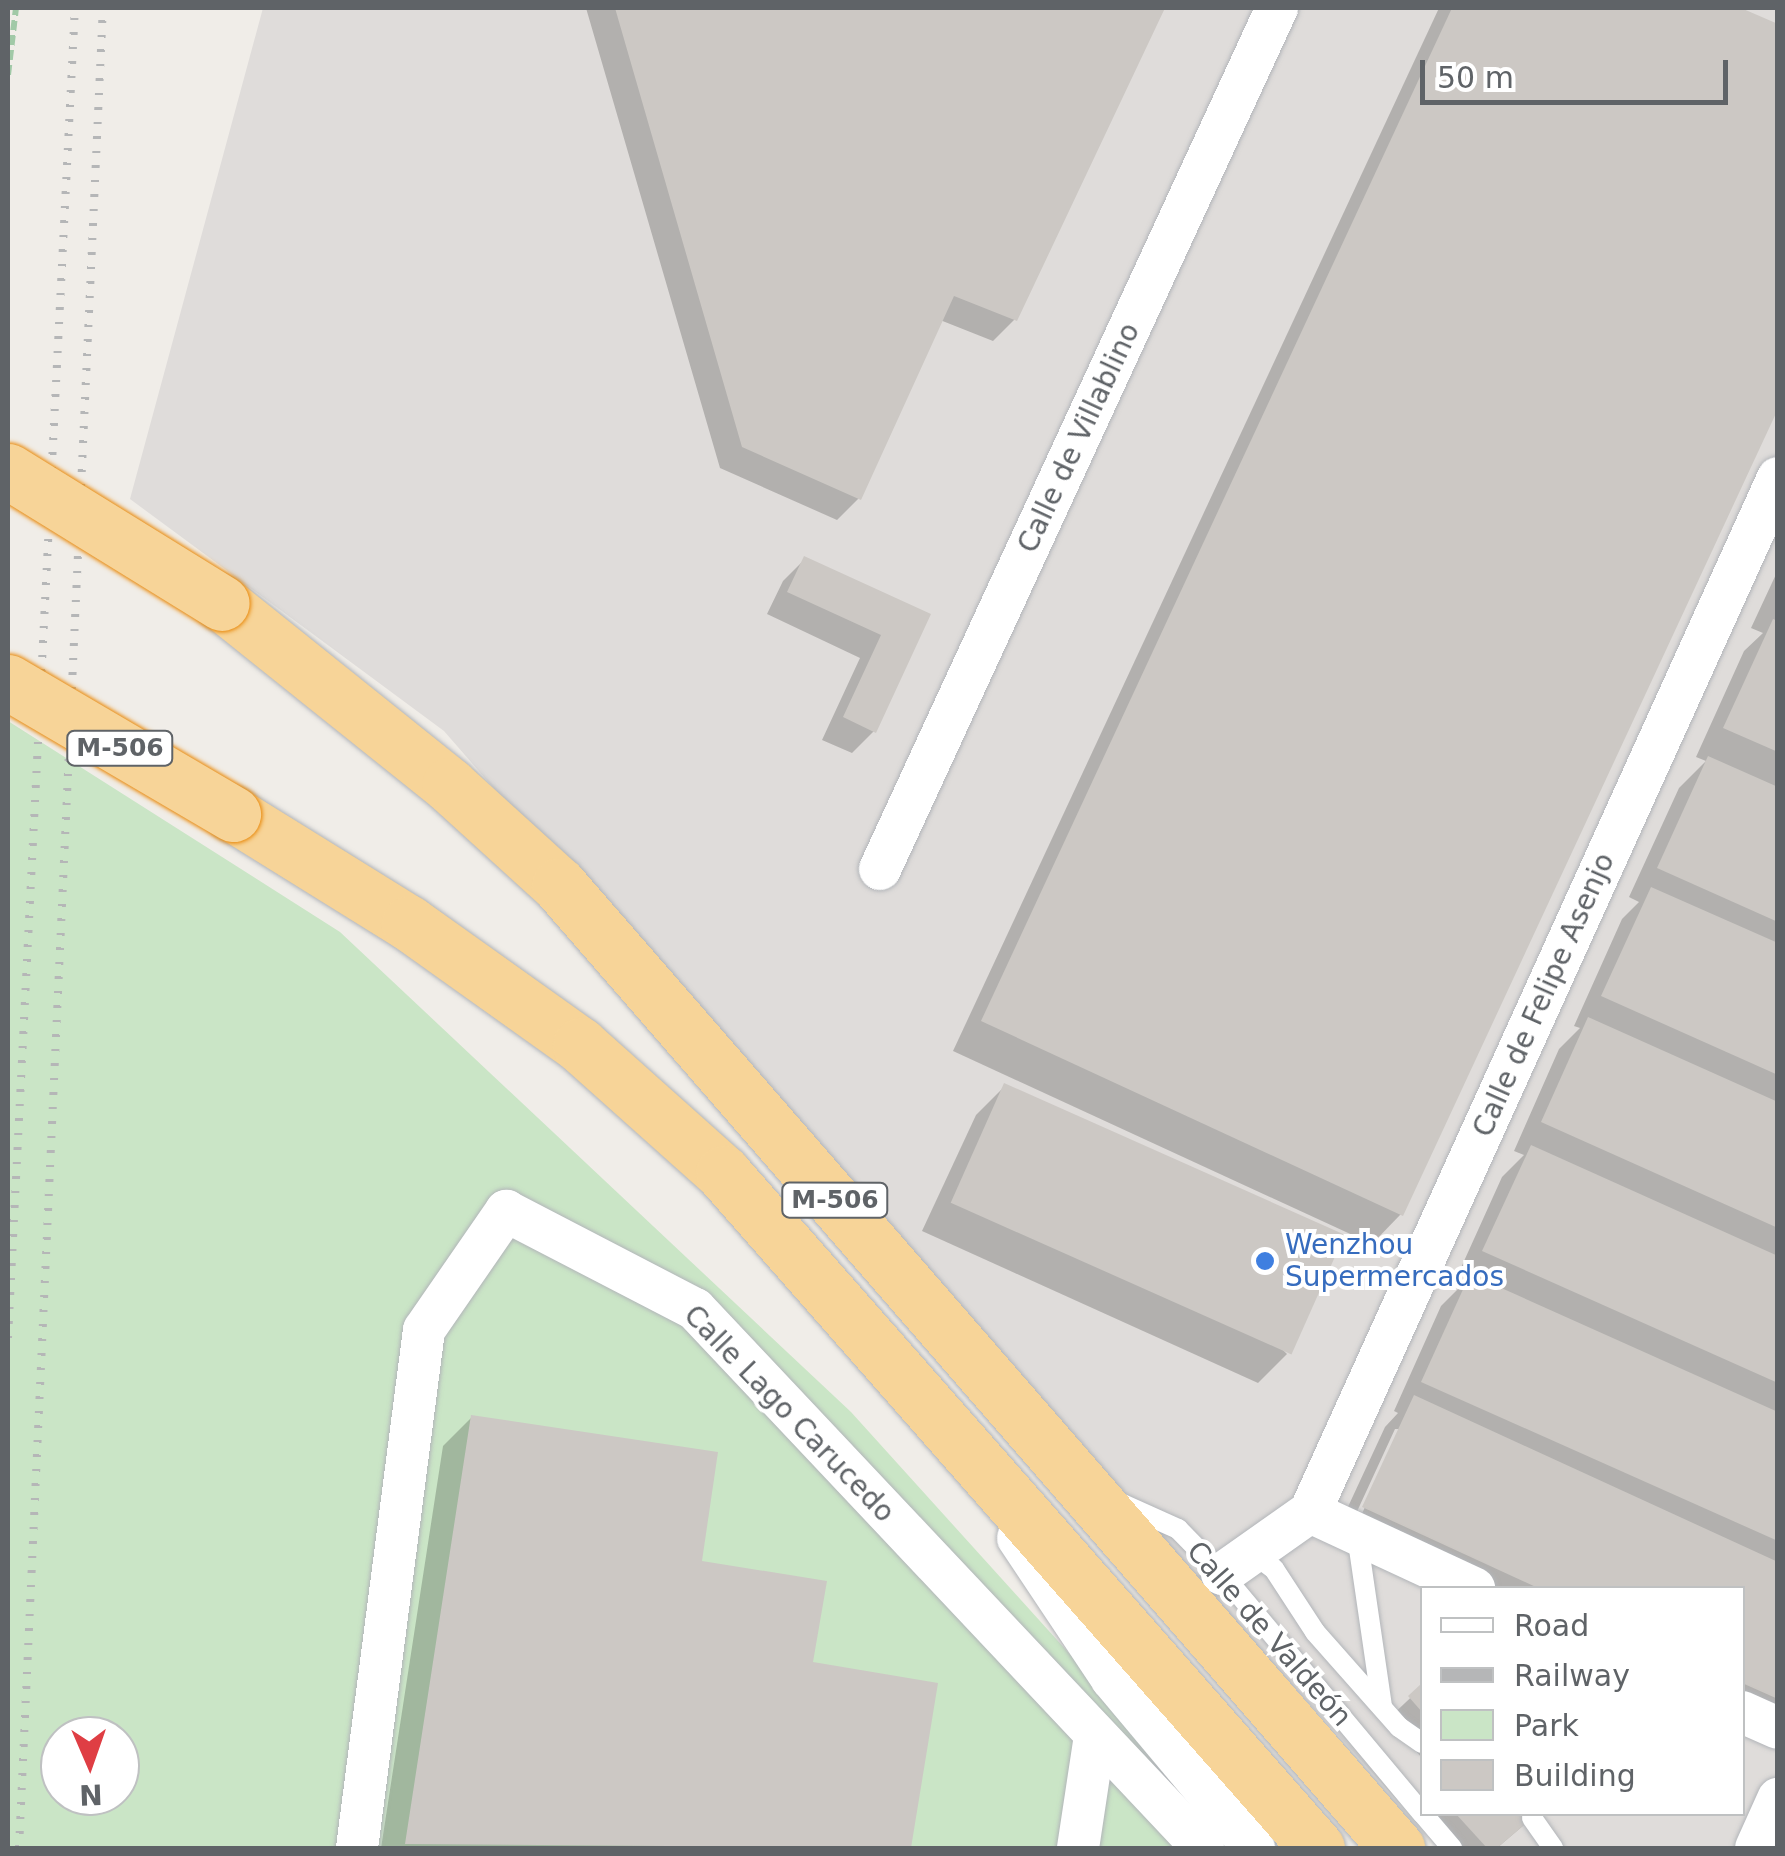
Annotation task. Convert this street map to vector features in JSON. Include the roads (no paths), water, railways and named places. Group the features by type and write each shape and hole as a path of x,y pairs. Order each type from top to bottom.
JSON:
{"highway":[{"name":"M-506","path":"8,471 222,603 449,785 559,885 1090,1490 1397,1848"},
{"name":"M-506","path":"8,682 409,923 580,1045 723,1173 921,1392 1317,1848"}],"street":[{"name":"Calle de Villablino","path":"880,869 1277,8"},
{"name":"Calle de Felipe Asenjo","path":"1310,1512 1778,478"},
{"name":"Calle Lago Carucedo","path":"358,1848 424,1330 506,1211 695,1309 1202,1848"},
{"path":"921,1392 1112,1680 1254,1848"},
{"path":"1237,1563 1310,1512 1470,1586"},
{"path":"1745,1713 1778,1728"},
{"path":"1078,1848 1095,1735"},
{"path":"1756,1848 1778,1799"}],"lane":[{"name":"Calle de Valdeón","path":"1090,1490 1178,1530 1237,1563 1274,1569 1315,1632 1382,1708 1420,1741"},
{"name":"Calle de Valdeón","path":"1357,1535 1382,1708"},
{"name":"Calle de Valdeón","path":"1237,1563 1420,1809"},
{"name":"Calle de Valdeón","path":"1425,1816 1452,1848"},
{"path":"1532,1818 1553,1848"}],"railway":[{"path":"8,1338 75,8"},
{"path":"19,1848 103,8"}],"place":[{"name":"Wenzhou Supermercados","path":"1265,1261"}]}
